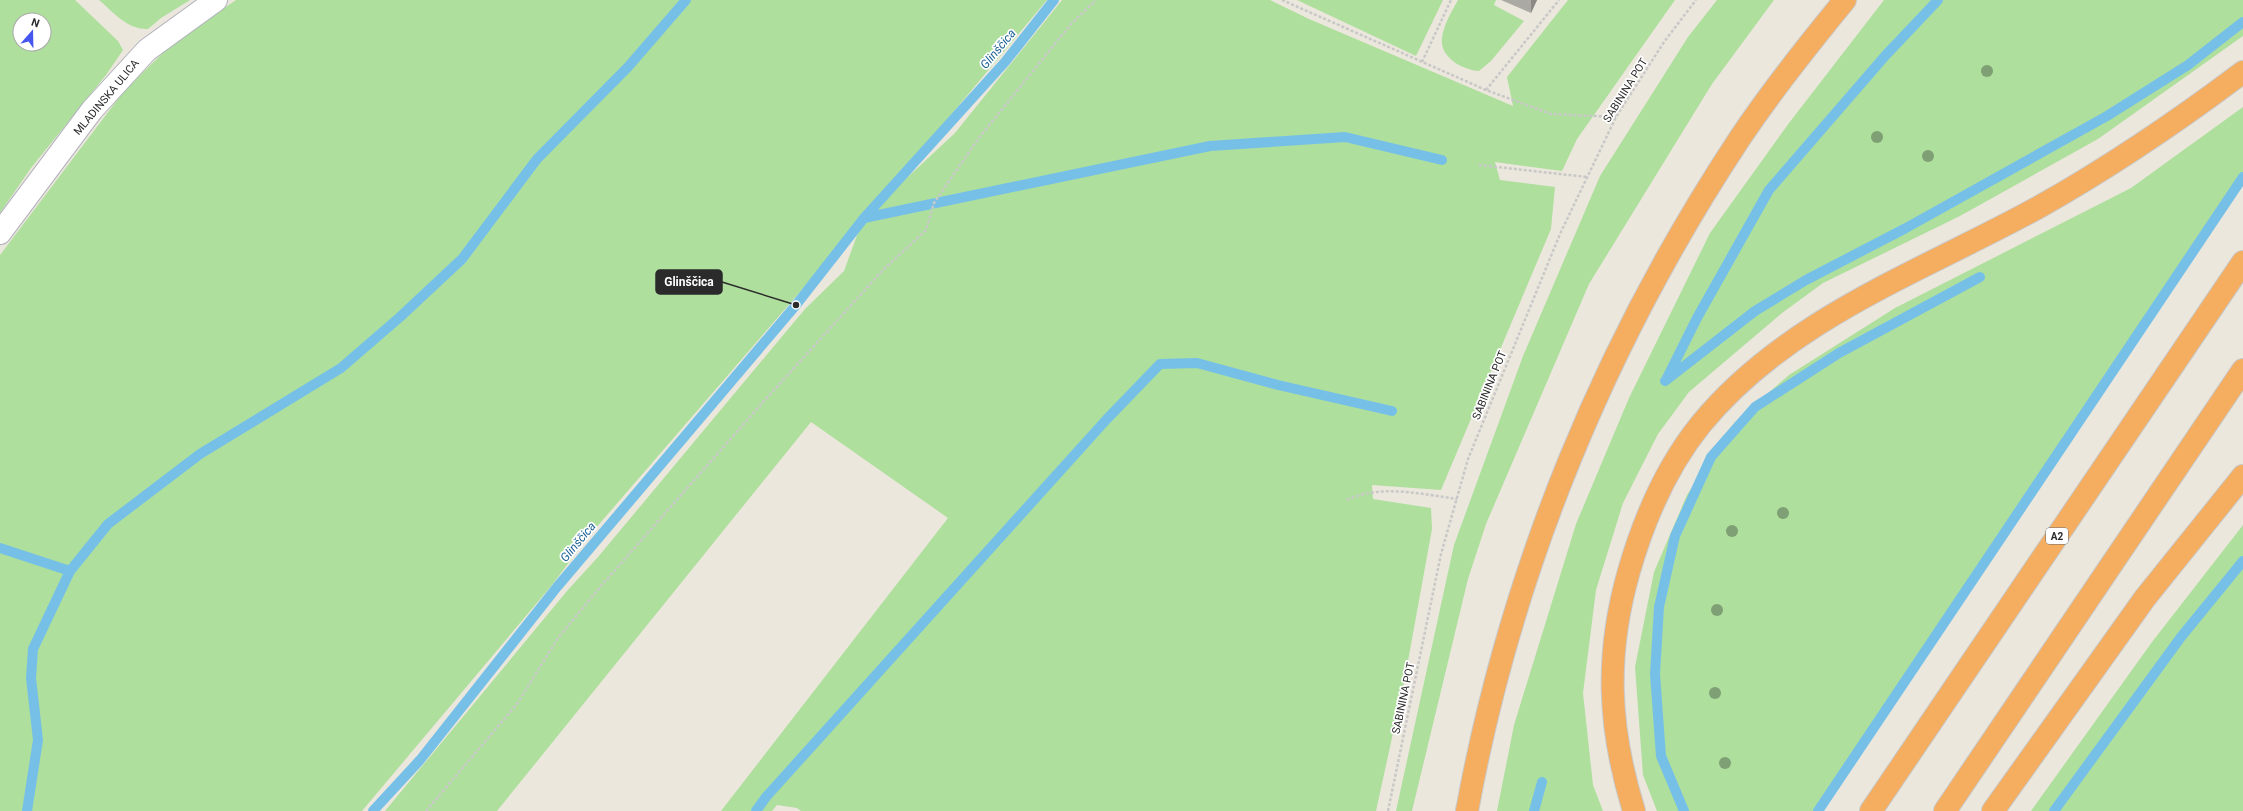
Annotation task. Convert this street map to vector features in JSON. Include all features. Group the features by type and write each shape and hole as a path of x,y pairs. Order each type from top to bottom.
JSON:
{"highway":[{"path":"1467,811 1491,700 1515,614 1542,530 1573,448 1608,368 1649,287 1694,210 1741,136 1794,62 1844,0"},
{"path":"1634,811 1618,753 1614,724 1612,666 1614,639 1626,580 1644,525 1670,472 1700,424 1721,401 1762,364 1810,329 1884,286 2039,207 2113,163 2178,120 2243,72"},
{"name":"A2","path":"1871,811 2243,262"},
{"path":"1945,811 2243,370"},
{"path":"1993,811 2140,605 2243,476"}],"street":[{"name":"MLADINSKA ULICA","path":"0,233 92,110 147,50 216,0"}],"path":[{"path":"426,811 518,704 558,638 602,586 764,401 883,270 926,230 934,203 978,139 1071,24 1096,0"},
{"path":"1282,0 1486,90 1551,114 1616,117"},
{"path":"1422,62 1451,0"},
{"path":"1486,90 1559,0"},
{"name":"SABININA POT","path":"1388,811 1441,554 1468,458 1560,234 1616,117 1664,42 1696,0"},
{"path":"1479,165 1587,177"},
{"path":"1347,500 1360,493 1377,491 1457,499"}],"green space":[{"path":"0,0 75,0 118,41 123,50 106,75 31,168 0,213"},
{"path":"99,0 190,0 161,18 148,29 141,29 134,27 115,15"},
{"path":"236,0 1047,0 868,214 955,133 1062,0 1270,0 1309,19 1513,106 1507,77 1568,0 1675,0 1577,139 1562,171 1495,162 1500,180 1555,187 1551,229 1441,490 1372,485 1373,499 1431,508 1432,529 1404,683 1376,811 801,811 797,808 777,805 772,811 721,811 948,518 811,422 497,811 385,811 567,591 598,557 805,309 844,271 863,219 588,537 552,585 362,811 0,811 0,255 124,91 171,45"},
{"path":"1297,0 1443,0 1416,56"},
{"path":"1458,0 1496,0 1494,5 1524,21 1491,61 1479,71 1459,65 1444,51 1442,37 1444,27"},
{"path":"1717,0 1774,0 1712,84 1589,284 1486,524 1468,579 1412,811 1396,811 1454,545 1523,356 1600,176 1688,37"},
{"path":"1884,0 2243,0 2243,36 2098,139 1960,216 1823,283 1782,313 1689,392 1658,434 1623,503 1596,590 1583,693 1593,785 1603,811 1497,811 1514,725 1576,524 1629,398 1710,233 1789,123"},
{"path":"2243,107 2243,180 1822,811 1657,811 1643,775 1635,667 1654,572 1687,495 1734,423 1789,375 1895,308 2131,188"},
{"path":"2243,525 2243,811 2031,811 2152,642"}],"waterway":[{"path":"27,811 38,740 31,678 33,649 70,571 108,524 200,454 341,368 400,317 462,259 537,159 628,67 686,0"},
{"name":"Glinščica","path":"373,811 420,760 557,587 796,305 864,218 1005,62 1054,0"},
{"path":"1667,378 1697,318 1769,190 1885,56 1938,0"},
{"path":"1665,381 1755,311 1806,280 1906,228 2107,116 2188,65 2243,22"},
{"path":"864,218 1210,146 1345,137 1442,160"},
{"path":"1818,811 2243,177"},
{"path":"1684,811 1661,756 1655,674 1659,607 1675,536 1711,457 1755,407 1839,353 1980,277"},
{"path":"756,811 766,797 1106,420 1160,364 1197,363 1278,385 1392,411"},
{"path":"0,548 70,571"},
{"path":"2054,811 2181,637 2243,561"},
{"path":"1534,811 1542,782"}],"place":[{"name":"Glinščica","path":"796,305"}]}
